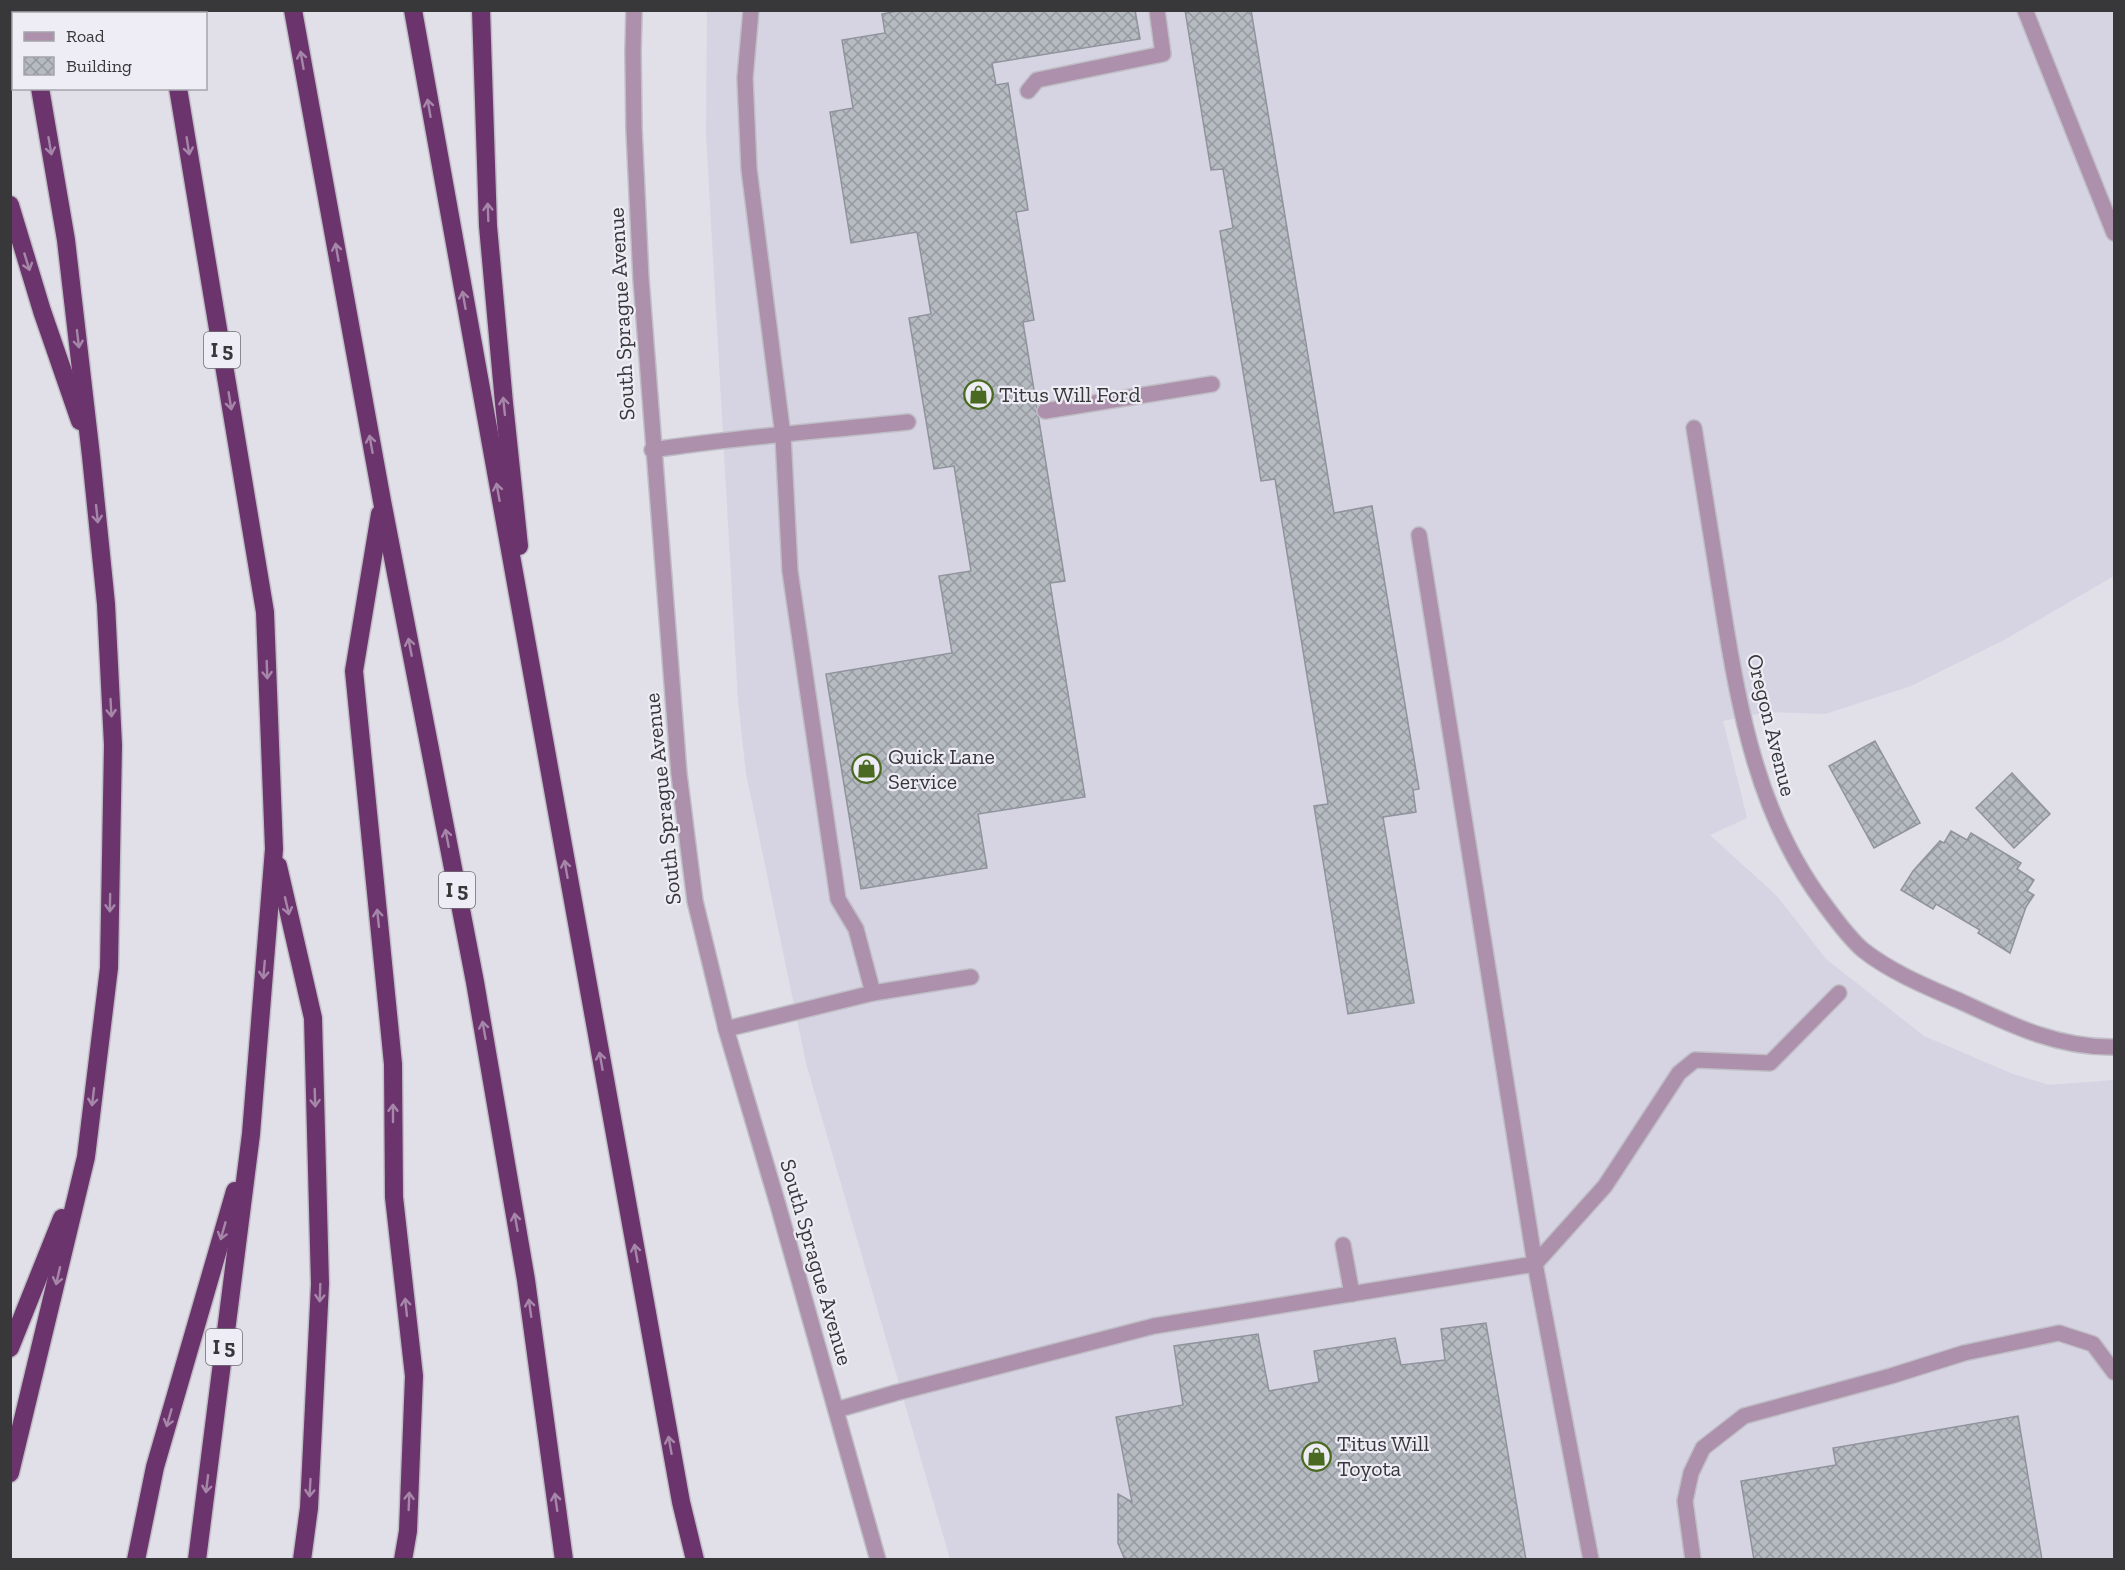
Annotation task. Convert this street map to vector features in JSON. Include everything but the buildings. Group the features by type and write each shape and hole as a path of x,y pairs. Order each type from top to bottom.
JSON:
{"highway":[{"name":"I 5","path":"293,10 382,501 476,982 526,1280 564,1560"},
{"path":"413,10 681,1502 694,1560"},
{"path":"482,10 491,261 521,565 546,756"},
{"path":"10,1473 86,1157 109,968 113,745 106,604 66,240 40,90"},
{"name":"I 5","path":"178,90 265,612 274,849 251,1134 197,1560"},
{"path":"10,206 42,311 91,456"},
{"path":"382,501 354,671 393,1064 394,1197 414,1376 408,1531 403,1560"},
{"path":"274,849 313,1018 320,1284 309,1508 302,1560"},
{"path":"136,1560 155,1467 251,1134"},
{"path":"10,1348 86,1157"},
{"path":"681,1502 687,1560"}],"street":[{"name":"South Sprague Avenue","path":"634,10 634,141 640,279 679,774 695,901 726,1029 878,1560"},
{"path":"751,10 745,78 749,169 783,436 790,571 838,899 856,929 873,993"},
{"path":"1028,91 1037,80 1163,54 1158,10"},
{"path":"2025,10 2115,233"},
{"path":"1045,411 1212,384"},
{"path":"652,450 714,441 908,422"},
{"name":"Oregon Avenue","path":"1694,428 1742,718 1760,782 1773,815 1787,846 1818,896 1862,949 1906,976 2041,1036 2064,1043 2115,1047"},
{"path":"1419,534 1535,1264 1591,1560"},
{"path":"726,1029 873,993 971,977"},
{"path":"836,1410 1154,1326 1535,1264 1605,1186 1679,1073 1695,1060 1770,1063 1839,993"},
{"path":"1342,1245 1352,1294"},
{"path":"1693,1560 1685,1501 1691,1473 1703,1448 1744,1416 1891,1376 1964,1353 2059,1333 2092,1344 2115,1371"}],"shaded area":[{"path":"707,11 2114,11 2114,576 2004,640 1911,686 1825,714 1768,712 1723,721 1747,818 1710,835 1777,896 1826,959 1924,1036 2013,1074 2049,1085 2114,1080 2114,1559 950,1559 806,1063 746,773 738,700 706,133"}],"place":[{"name":"Titus Will Ford","path":"978,394"},
{"name":"Quick Lane Service","path":"867,769"},
{"name":"Titus Will Toyota","path":"1316,1456"}]}
